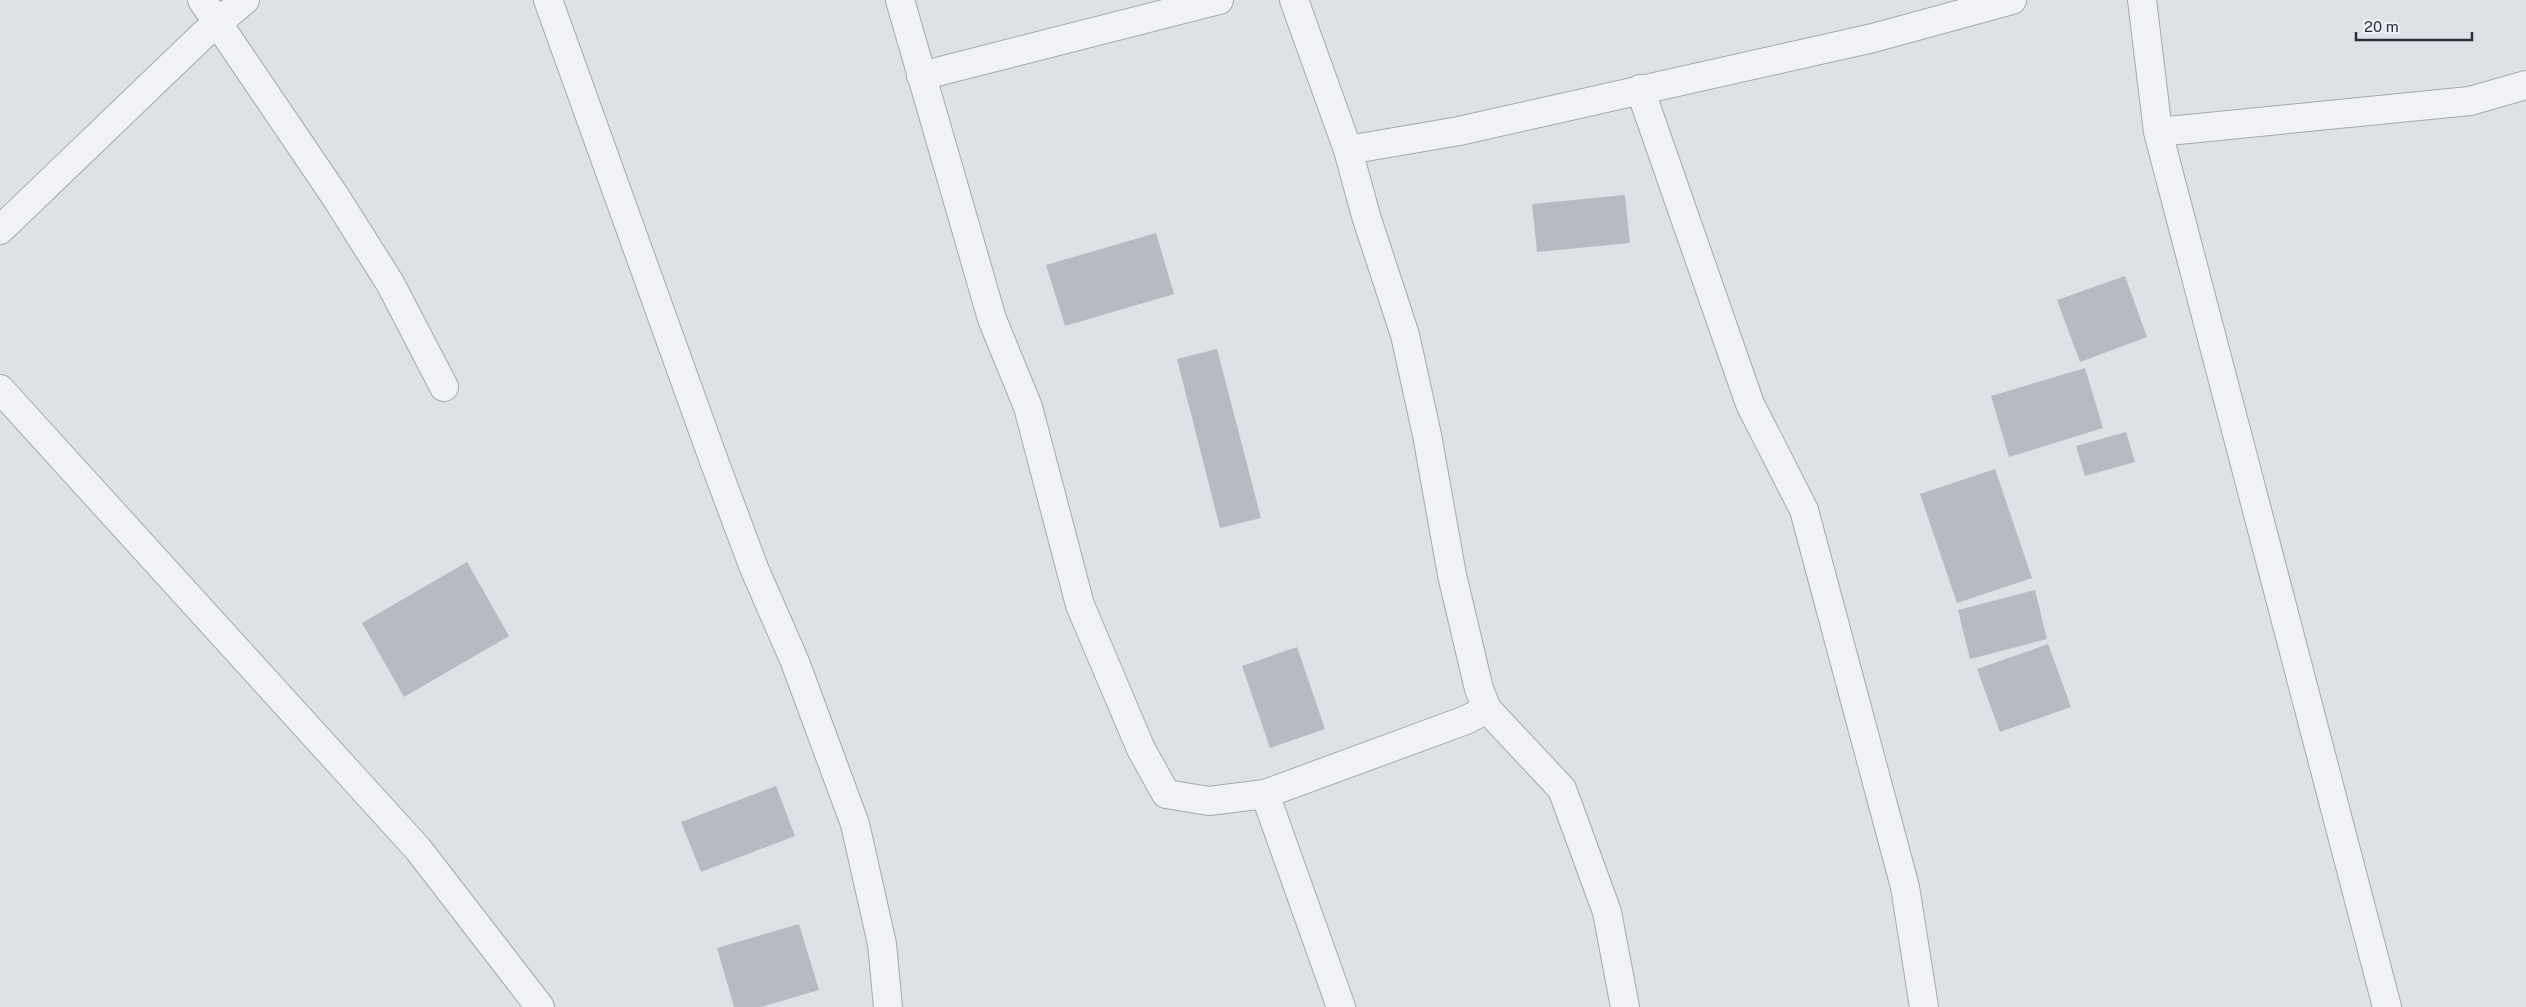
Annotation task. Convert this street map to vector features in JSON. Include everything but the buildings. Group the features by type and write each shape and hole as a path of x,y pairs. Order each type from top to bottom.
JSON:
{"street":[{"path":"202,0 330,188 385,275 444,387"},
{"path":"0,230 218,22 245,0"},
{"path":"548,0 714,461 754,568 795,662 855,824 882,944 888,1007"},
{"path":"900,0 992,319 1028,407 1080,605 1141,749 1166,794 1209,801 1265,794 1452,725 1487,710"},
{"path":"921,76 1219,0"},
{"path":"1294,0 1348,150 1366,216 1406,335 1427,435 1452,575 1478,689 1487,710 1562,789 1607,912 1625,1007"},
{"path":"1348,150 1459,131 1873,38 2012,0"},
{"path":"2142,0 2158,132 2387,1007"},
{"path":"2158,132 2470,101 2526,85"},
{"path":"1640,89 1750,404 1804,510 1905,887 1924,1007"},
{"path":"0,388 418,848 540,1007"},
{"path":"1265,794 1341,1007"}]}
